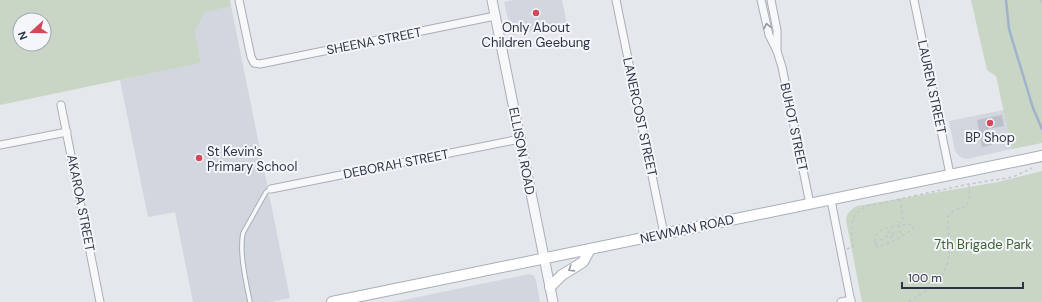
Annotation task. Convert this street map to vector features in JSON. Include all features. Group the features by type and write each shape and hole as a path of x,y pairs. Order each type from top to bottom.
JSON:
{"main road":[{"name":"NEWMAN ROAD","path":"332,302 831,200 950,174 1032,163 1042,156"},
{"path":"550,287 562,275 583,262 590,249"}],"street":[{"name":"SHEENA STREET","path":"239,0 251,57 254,63 260,64 495,16"},
{"name":"ELLISON ROAD","path":"492,0 553,302"},
{"name":"LANERCOST STREET","path":"616,0 664,234"},
{"name":"BUHOT STREET","path":"761,0 768,35 777,51"},
{"name":"BUHOT STREET","path":"771,0 777,30 777,51 810,204"},
{"name":"LAUREN STREET","path":"914,0 950,174"},
{"name":"AKAROA STREET","path":"61,104 100,302"},
{"path":"0,145 66,132"},
{"name":"DEBORAH STREET","path":"271,189 520,139"},
{"path":"831,200 851,301 841,302"}],"lane":[{"path":"250,302 243,266 243,233 266,192 271,189"}],"path":[{"path":"1041,0 1042,5"},
{"path":"848,248 853,247 851,226 854,218 858,212 867,206 969,184 1013,177 1032,163"},
{"path":"909,302 936,283 947,267 949,248 947,230 948,217 953,211 967,206 970,195 969,184"},
{"path":"898,226 898,223 902,222 903,220 900,199"},
{"path":"908,224 912,226 912,231 902,236 878,247 875,244 875,239 880,231 886,228 908,224"},
{"path":"898,226 902,236"},
{"path":"886,228 888,232 892,234"},
{"path":"875,244 887,236 891,237 892,234 900,231"},
{"path":"887,236 888,232"}],"shaded area":[{"name":"Only About Children Geebung","path":"513,0 562,0 567,24 512,35 504,2"},
{"name":"St Kevin's Primary School","path":"231,6 290,298 270,302 193,302 175,212 148,217 120,80 201,63 195,32 204,13"},
{"path":"1004,110 1012,149 967,159 958,155 955,151 949,121"},
{"path":"530,274 534,276 536,280 540,302 394,302"}],"green space":[{"path":"0,0 230,0 231,6 204,13 195,32 201,63 0,105"},
{"path":"971,0 1042,0 1042,143 1012,149 996,76 987,70"},
{"name":"7th Brigade Park","path":"1042,171 1042,302 862,302 846,220 847,215 852,209 857,206 998,182"}],"building":[{"name":"BP Shop","path":"1002,115 1004,126 988,129 992,145 982,147 977,120"}],"waterway":[{"path":"1006,0 1009,29 1033,108 1042,129"}],"place":[{"name":"Only About Children Geebung","path":"536,13"},
{"name":"BP Shop","path":"990,123"},
{"name":"St Kevin's Primary School","path":"199,158"}]}
